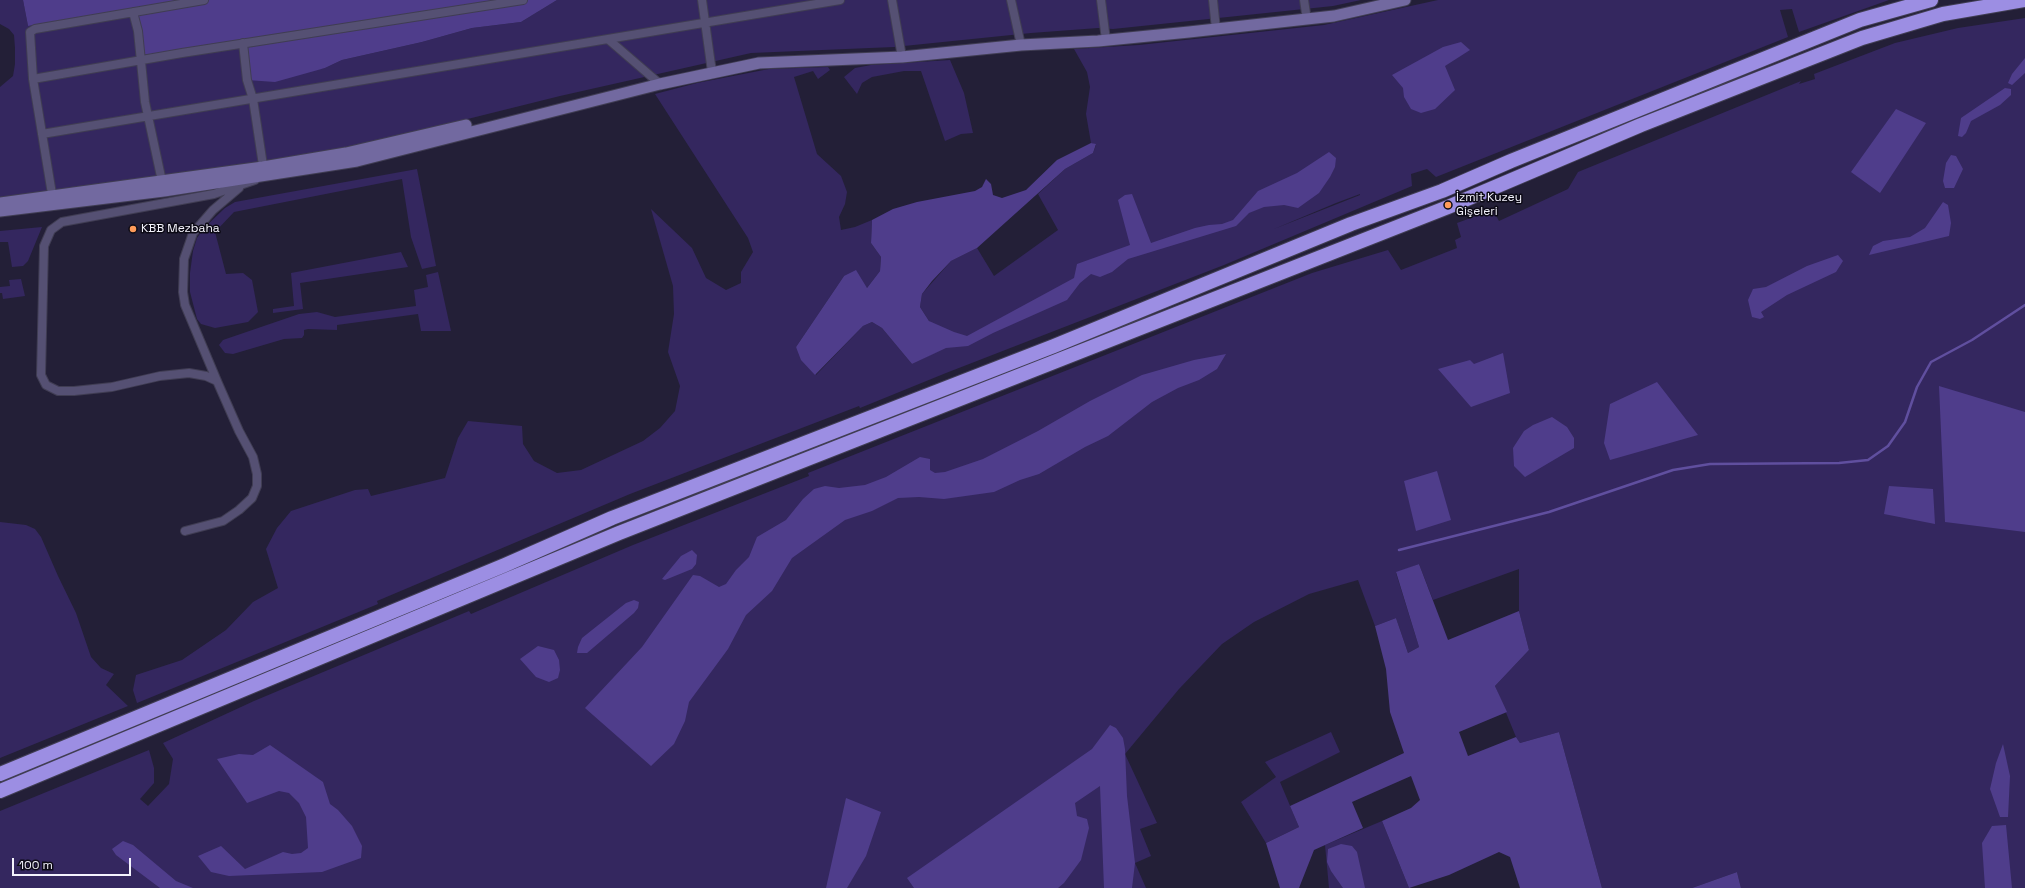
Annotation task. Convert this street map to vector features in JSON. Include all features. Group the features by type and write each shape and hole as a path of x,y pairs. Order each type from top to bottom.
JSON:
{"highway":[{"path":"0,774 505,565 612,518 1068,340 1351,224 1442,191 1511,161 1860,20 1931,0"},
{"path":"0,792 619,533 1455,204 1641,125 1862,38 1943,14 2025,0"}],"main road":[{"path":"1306,17 1378,0"},
{"path":"0,211 53,201 163,187 264,171 357,161 711,69 759,63 901,54 1020,42 1105,37 1216,25 1334,16 1405,0"},
{"path":"0,203 53,201"}],"street":[{"path":"53,201 33,80 30,32 35,28 204,0"},
{"path":"33,80 243,43 523,0"},
{"path":"702,0 711,69"},
{"path":"42,134 840,0"},
{"path":"892,0 901,54"},
{"path":"1011,0 1020,42"},
{"path":"1101,0 1105,37"},
{"path":"1213,0 1216,25"},
{"path":"1304,0 1306,17"},
{"path":"133,12 138,31 148,116 163,187"},
{"path":"609,40 657,82"},
{"path":"185,531 223,521 239,510 252,498 256,486 257,474 253,457 238,431 189,318 183,292 184,259 193,233 212,210 241,186 264,171 253,99 247,80 243,43"},
{"path":"217,381 206,376 189,373 160,376 112,387 74,391 58,391 46,385 42,375 44,246 51,230 62,222 190,199 241,186"}],"shaded area":[{"path":"0,0 23,0 28,26 133,12 243,43 247,80 256,80 325,68 342,60 422,42 472,28 521,22 557,0 1361,0 1333,6 1113,29 1098,28 1031,33 894,47 751,53 560,96 315,157 0,202 0,87 13,76 15,48 14,35 9,29 0,24"},
{"path":"23,0 557,0 521,22 472,28 422,42 342,60 325,68 275,82 247,80 243,43 141,60 133,12 28,26"},
{"path":"1438,0 1889,0 1799,32 1792,9 1780,10 1788,37 1436,177 1427,169 1411,174 1412,186 1224,265 860,408 859,406 630,494 377,601 378,604 137,703 133,690 136,675 182,660 226,630 253,602 278,588 266,549 277,528 291,511 355,490 368,489 371,496 445,478 458,438 468,421 522,426 523,444 534,461 557,473 581,470 643,441 660,428 675,411 680,386 668,352 674,314 673,286 651,209 692,248 706,278 726,290 741,283 741,272 753,252 748,238 655,94 697,83 769,69 828,67 830,70 818,79 813,71 794,77 817,154 841,176 847,192 845,204 839,217 841,230 855,227 872,220 871,243 881,257 880,271 867,288 844,276 796,347 816,375 863,326 872,322 882,328 912,364 946,347 920,307 922,294 951,261 977,248 994,276 1058,230 1038,194 1065,169 1093,153 1096,145 1091,143 1086,114 1090,87 1087,72 1074,49 1139,45 1324,25","holes":["1360,195 1274,229 1336,203"]},
{"path":"2025,18 2025,888 1741,888 1737,872 1692,888 1602,888 1559,732 1520,743 1516,737 1495,686 1529,650 1519,611 1519,569 1433,600 1419,564 1396,573 1419,647 1408,653 1396,618 1375,626 1358,580 1309,594 1254,622 1222,644 1179,689 1125,754 1157,823 1140,829 1151,856 1135,863 1146,888 0,888 0,811 149,750 154,768 154,783 140,799 148,806 169,784 173,759 163,743 254,701 469,611 471,614 633,545 809,476 808,473 1312,273 1388,250 1401,270 1457,248 1455,240 1461,237 1457,223 1493,210 1499,221 1568,189 1578,172 1801,81 1799,84 1815,79 1814,74 1895,43 1958,28"},
{"path":"1461,42 1470,50 1445,66 1455,90 1435,109 1421,113 1411,109 1404,97 1403,88 1392,75 1443,47"},
{"path":"2025,58 2025,73 2012,85 2008,83 2012,74"},
{"path":"950,60 964,93 973,133 961,134 945,141 921,71 904,71 872,77 862,83 857,94 844,77 855,68 871,65"},
{"path":"2005,88 2011,89 2011,95 2000,105 1971,121 1966,133 1962,137 1958,136 1961,118"},
{"path":"1896,109 1926,123 1880,193 1851,172"},
{"path":"1091,143 1096,144 1093,153 1065,169 977,248 951,261 932,281 922,294 920,307 929,321 967,336 1074,278 1077,264 1130,245 1118,200 1125,195 1132,194 1151,243 1195,228 1222,224 1233,220 1258,191 1297,173 1329,152 1336,158 1335,167 1319,193 1298,208 1284,205 1264,207 1249,213 1236,226 1128,259 1112,272 1100,277 1091,274 1080,283 1067,300 993,333 968,346 946,348 912,364 882,328 872,322 863,326 815,375 801,360 796,347 844,276 856,270 867,288 880,271 881,257 871,243 872,220 893,209 917,202 975,191 982,187 986,179 991,184 993,195 1002,198 1026,190 1057,160"},
{"path":"1951,155 1956,156 1963,169 1954,188 1945,188 1943,181 1946,163"},
{"path":"417,169 436,266 422,269 411,237 402,179 234,212 215,232 226,274 243,273 252,280 258,312 248,322 215,328 201,324 197,319 190,292 190,273 193,251 197,238 204,228 225,208 235,202"},
{"path":"1943,202 1948,205 1951,223 1949,236 1869,255 1873,246 1883,241 1910,237 1925,228"},
{"path":"42,227 28,261 23,266 12,267 8,242 0,242 0,231"},
{"path":"401,252 408,267 300,283 303,309 273,313 273,309 294,306 291,273"},
{"path":"1838,255 1843,261 1836,272 1787,295 1761,312 1764,317 1760,319 1752,317 1748,300 1753,289 1766,287 1807,266"},
{"path":"438,272 451,331 421,331 418,314 337,325 337,330 308,329 304,330 304,335 302,338 284,339 233,354 225,353 219,345 223,340 299,314 317,312 335,317 416,306 414,290 428,287 426,275"},
{"path":"21,279 25,296 3,299 2,293 0,293 0,287 10,286 9,280"},
{"path":"1503,353 1510,393 1471,407 1438,369 1470,360 1474,364"},
{"path":"1226,354 1217,369 1199,380 1178,388 1152,402 1108,436 1085,447 1039,474 1020,480 994,492 944,499 919,497 898,498 872,511 845,520 792,558 772,591 746,615 728,649 689,702 685,721 674,744 651,766 585,708 642,647 693,575 700,576 719,587 726,584 736,570 749,557 757,537 786,520 803,499 814,489 825,486 839,488 865,485 886,477 920,457 930,459 930,470 935,473 945,472 983,459 1038,431 1090,401 1142,375 1194,360"},
{"path":"1657,382 1698,435 1610,460 1604,443 1610,404"},
{"path":"1939,386 2025,412 2025,532 1945,522"},
{"path":"1552,417 1567,427 1574,438 1574,448 1525,477 1514,466 1513,448 1524,431 1533,425"},
{"path":"1437,471 1451,520 1416,531 1404,481"},
{"path":"1889,486 1933,489 1935,524 1884,514"},
{"path":"0,522 26,525 35,529 41,537 76,613 91,657 101,668 114,674 106,685 128,706 0,758"},
{"path":"692,550 697,555 696,564 692,569 665,580 662,579 681,556"},
{"path":"1419,564 1448,640 1519,611 1529,650 1495,686 1507,712 1459,732 1468,756 1516,737 1520,743 1559,732 1602,888 1520,888 1510,857 1499,852 1449,875 1409,888 1382,821 1411,808 1420,800 1411,776 1352,802 1363,828 1314,850 1299,888 1280,888 1266,843 1299,827 1290,806 1404,753 1390,712 1386,669 1375,626 1396,618 1408,653 1419,647 1396,572"},
{"path":"634,600 639,602 638,608 634,613 587,653 577,653 582,638 626,603"},
{"path":"538,646 554,650 559,660 560,670 558,678 549,682 536,677 520,659"},
{"path":"1110,725 1116,728 1123,738 1125,749 1127,796 1135,863 1132,888 1104,888 1100,786 1075,803 1077,816 1087,819 1089,828 1081,860 1064,883 1058,888 914,888 907,878 1092,749"},
{"path":"1331,732 1340,752 1280,782 1299,827 1266,843 1241,802 1276,777 1265,762"},
{"path":"2003,744 2010,776 2008,817 2000,817 1990,789 1996,763"},
{"path":"270,745 323,782 330,804 338,810 352,826 362,846 361,858 322,872 229,876 211,872 198,856 221,846 245,869 283,852 292,854 301,853 308,848 306,817 299,803 289,793 279,791 247,803 217,759 239,754 253,755"},
{"path":"846,798 881,812 866,856 847,888 826,888"},
{"path":"1382,821 1409,888 1329,888 1325,845"},
{"path":"2006,825 2012,888 1985,888 1982,843 1992,826"},
{"path":"123,841 133,845 176,881 193,888 160,888 116,855 112,849"},
{"path":"1341,844 1352,846 1357,852 1365,888 1343,888 1331,871 1327,862 1328,849"},
{"path":"1737,872 1741,888 1692,888"}],"waterway":[{"path":"1399,550 1549,512 1673,470 1710,464 1839,463 1868,460 1888,446 1905,422 1917,387 1931,362 1972,340 2025,305"}],"place":[{"name":"İzmit Kuzey Gişeleri","path":"1448,205"},
{"name":"KBB Mezbaha","path":"133,229"}]}
